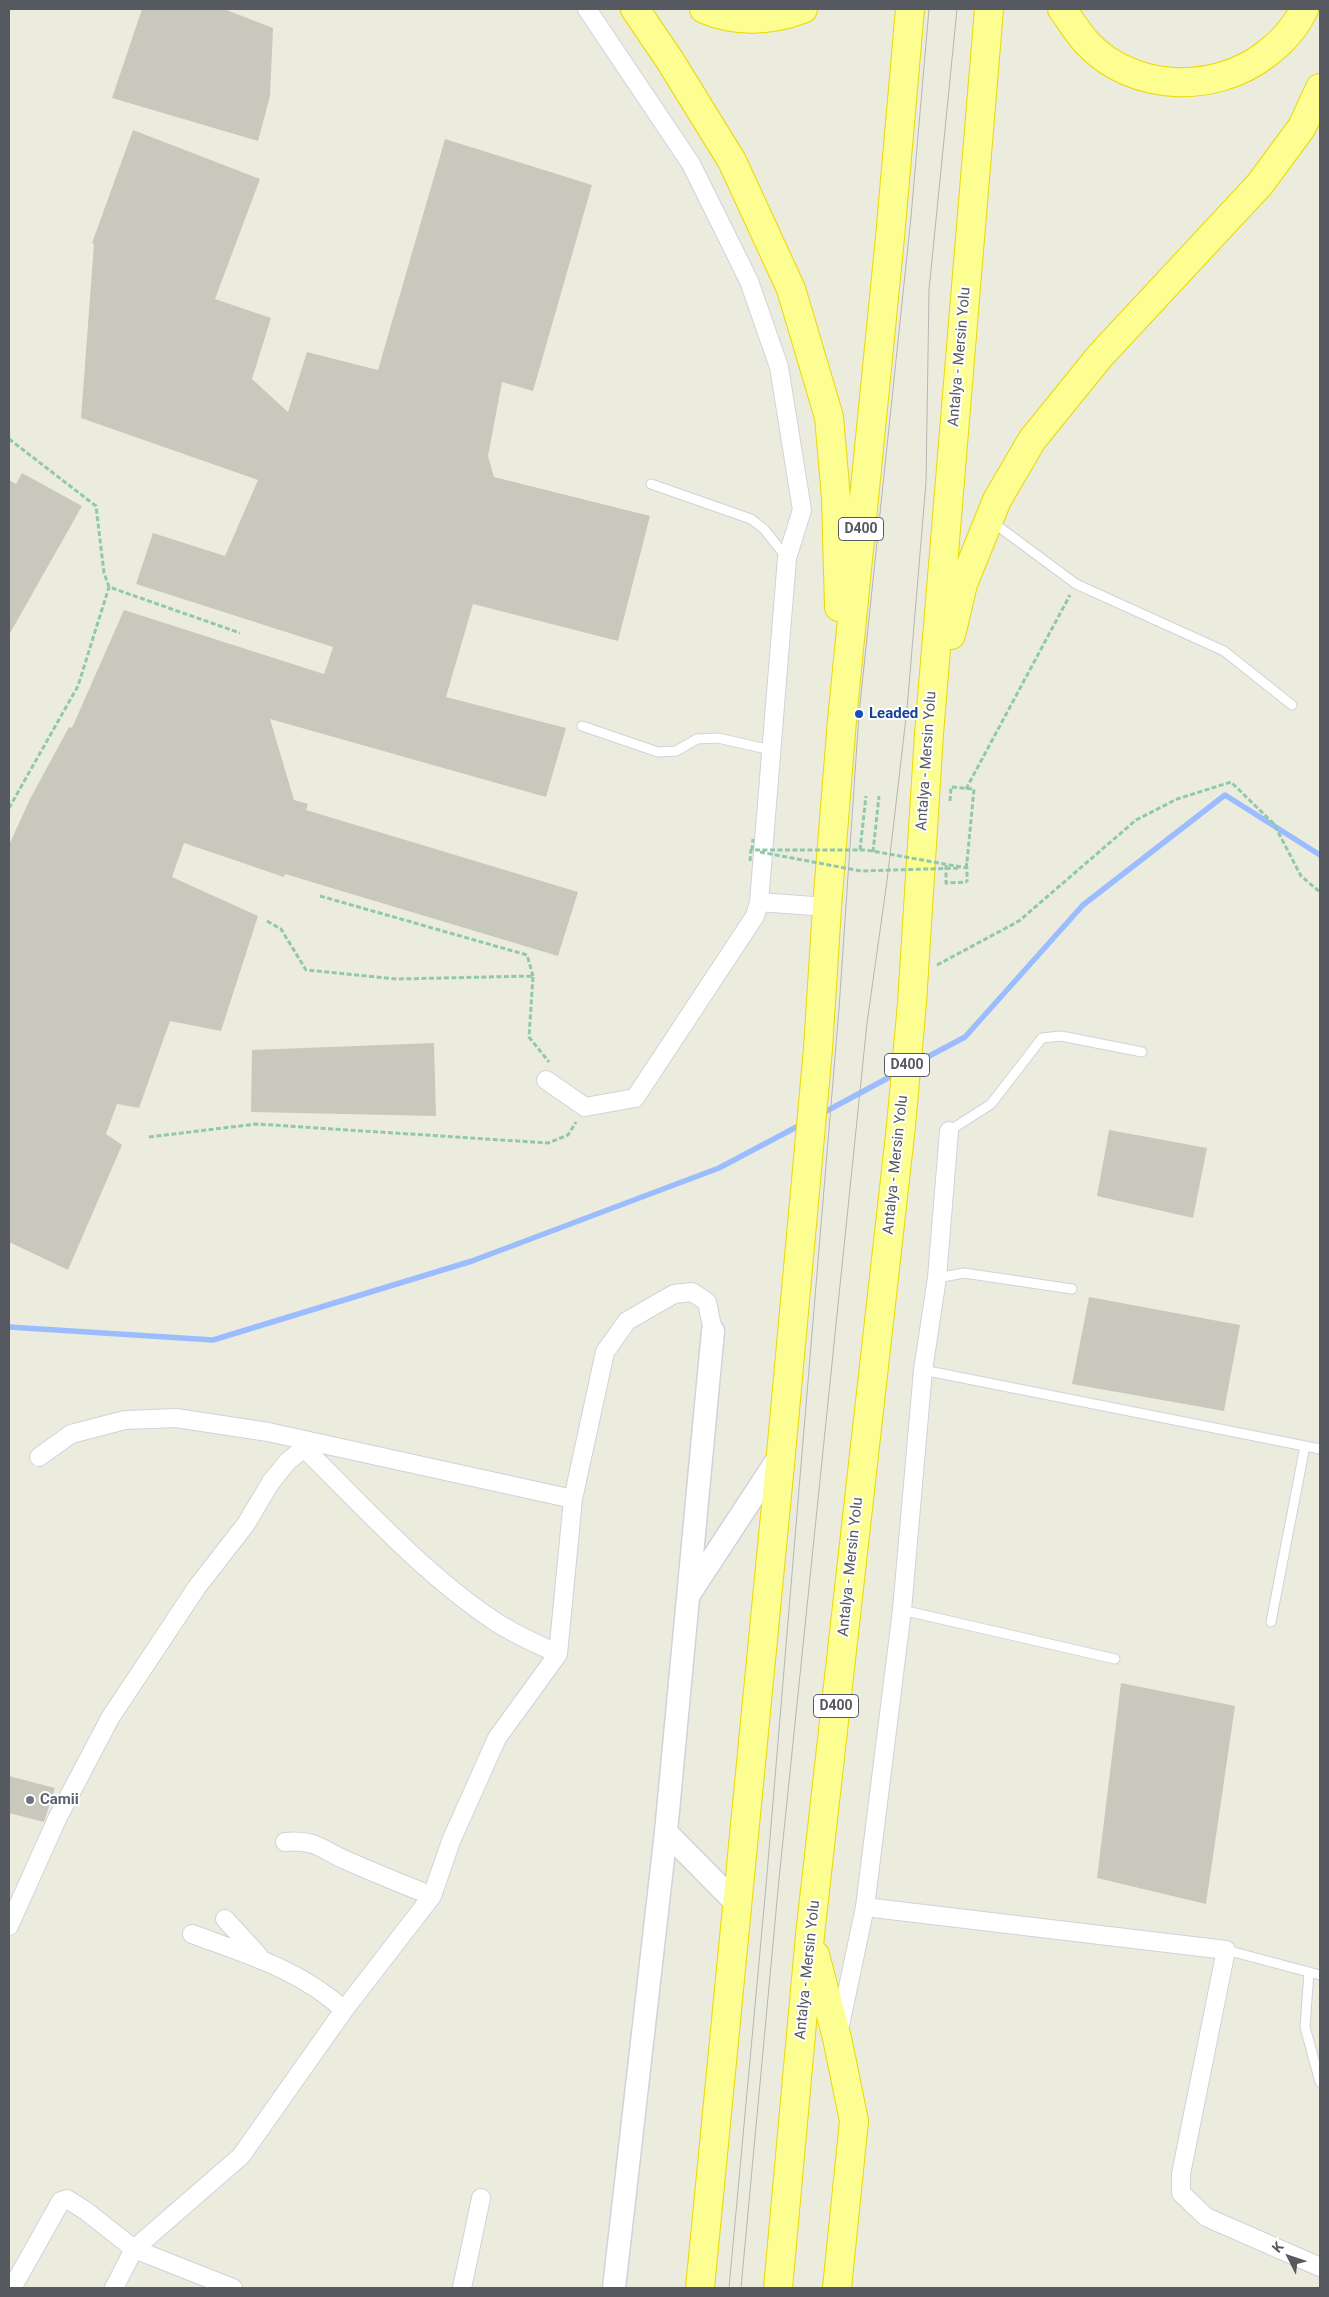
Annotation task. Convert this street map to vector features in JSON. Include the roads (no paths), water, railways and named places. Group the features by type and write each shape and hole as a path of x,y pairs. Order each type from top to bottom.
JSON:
{"highway":[{"path":"635,9 669,59 732,160 791,289 829,417 836,498 842,720"},
{"path":"704,9 717,15 751,20 785,16 803,9"},
{"name":"D400","path":"700,2288 781,1454 806,1156 818,1049 842,720 890,237 910,9"},
{"name":"Antalya - Mersin Yolu","path":"778,2288 810,1935 902,1126 929,734 990,9"},
{"path":"1062,9 1088,43 1116,65 1148,78 1183,83 1218,79 1251,65 1280,44 1304,9"},
{"path":"929,734 963,584 997,500 1032,440 1054,410 1100,356 1260,184 1302,127 1320,88"},
{"path":"810,1935 837,2038 854,2120 838,2288"}],"street":[{"path":"546,1080 585,1106 635,1098 755,916 759,902 787,558 802,510 779,367 749,281 691,164 588,9"},
{"path":"759,902 827,907"},
{"path":"837,2038 865,1907 902,1610 923,1370 937,1278 949,1132"},
{"path":"114,2288 134,2249 241,2156 344,2010 432,1896 451,1841 497,1738 558,1654 573,1499 605,1352 627,1321 674,1294 692,1292 708,1302 713,1331 666,1832 614,2288"},
{"path":"38,1458 72,1434 125,1420 176,1418 268,1432 308,1445 573,1499"},
{"path":"308,1445 392,1534 447,1584 493,1620 558,1654"},
{"path":"9,1926 58,1818 110,1718 197,1587 246,1524 271,1482 288,1461 308,1445"},
{"path":"687,1598 781,1454"},
{"path":"666,1832 737,1904"},
{"path":"285,1842 300,1840 323,1847 347,1861 432,1896"},
{"path":"865,1907 1226,1950 1181,2174 1181,2192 1206,2217 1320,2267"},
{"path":"225,1919 265,1961"},
{"path":"192,1934 265,1961 305,1980 324,1992 344,2010"},
{"path":"462,2288 481,2198"},
{"path":"12,2288 61,2202 67,2199 86,2211 134,2249 233,2288"}],"lane":[{"path":"651,484 750,519 764,528 787,558"},
{"path":"989,519 1076,584 1224,651 1292,705"},
{"path":"582,726 658,752 676,751 697,739 718,738 771,750"},
{"path":"949,1132 991,1104 1042,1038 1061,1036 1142,1052"},
{"path":"937,1278 964,1273 1072,1289"},
{"path":"923,1370 1320,1449"},
{"path":"1271,1622 1305,1446"},
{"path":"902,1610 1115,1659"},
{"path":"1226,1950 1320,1974"},
{"path":"1309,1972 1305,2027 1320,2082"}],"waterway":[{"path":"916,1063 965,1037 1083,905 1225,795 1320,855"},
{"path":"821,1114 899,1072"},
{"path":"9,1327 213,1340 472,1261 719,1168 804,1123"}],"tram line":[{"path":"729,2288 766,1886 839,1009 859,714 911,217 929,9"},
{"path":"741,2288 779,1879 867,1023 887,881 907,709 926,482 929,290 957,9"}],"place":[{"name":"Leaded","path":"859,714"},
{"name":"Camii","path":"30,1800"}]}
